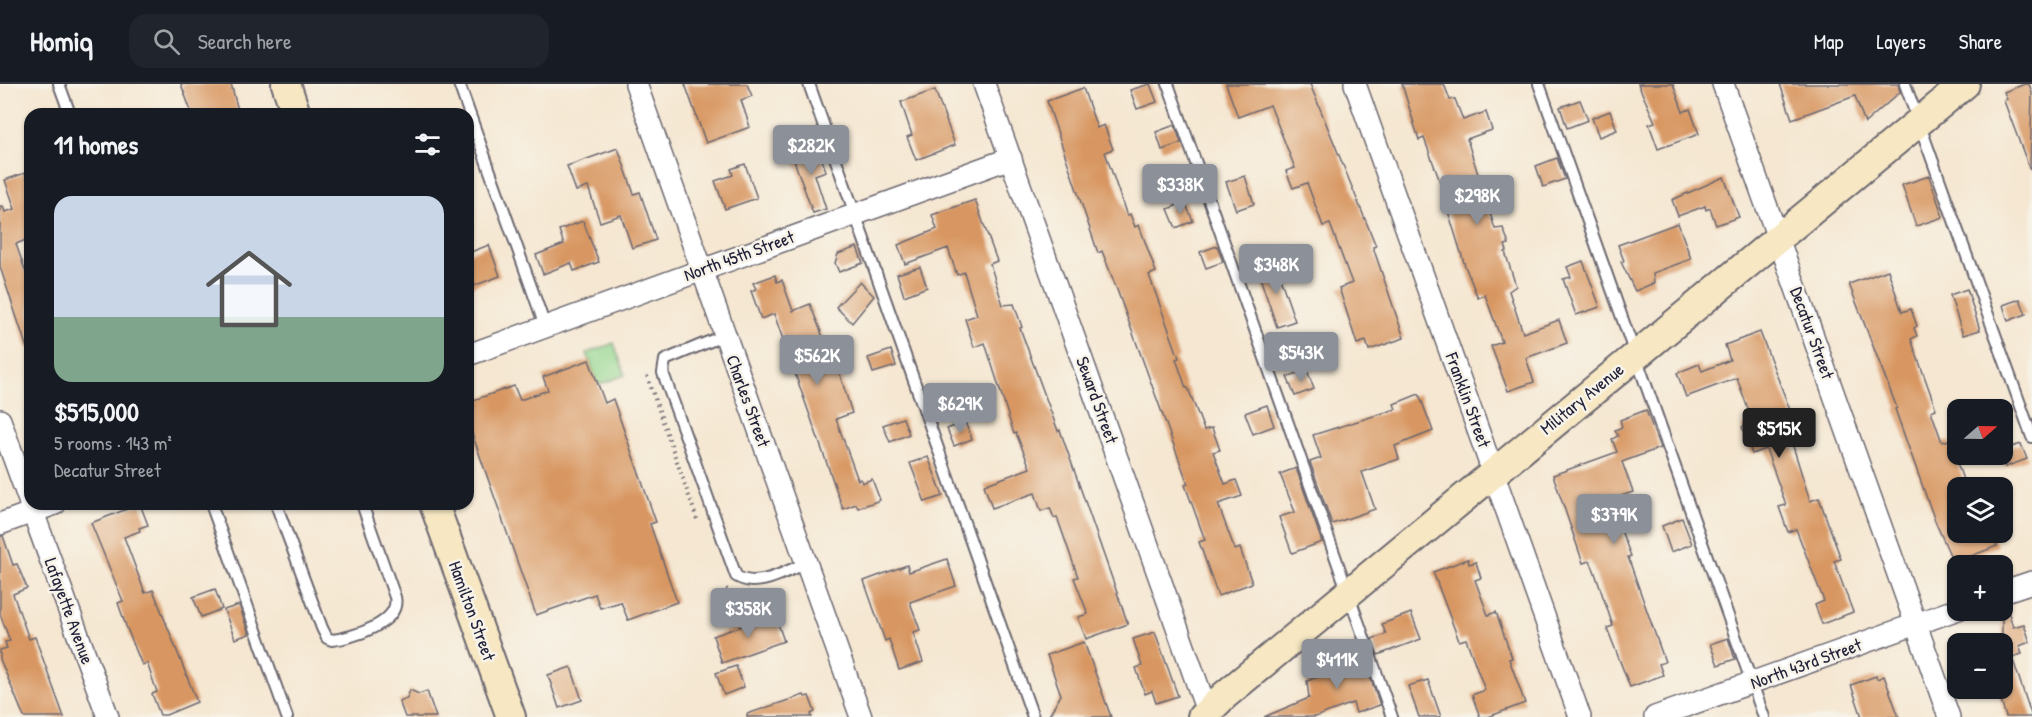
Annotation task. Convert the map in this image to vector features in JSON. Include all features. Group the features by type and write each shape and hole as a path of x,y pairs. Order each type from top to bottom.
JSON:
{"street":[{"path":"286,84 294,108"},
{"name":"Charles Street","path":"636,84 861,717"},
{"name":"Seward Street","path":"984,84 1206,715"},
{"name":"Franklin Street","path":"1355,84 1580,717"},
{"name":"Decatur Street","path":"1723,84 1949,717"},
{"name":"Military Avenue","path":"1206,715 1347,593 1965,84"},
{"name":"North 45th Street","path":"474,353 1011,158"},
{"name":"Lafayette Avenue","path":"0,420 24,487"},
{"path":"0,524 24,510"},
{"name":"Lafayette Avenue","path":"32,510 108,717"},
{"name":"Hamilton Street","path":"436,510 511,717"},
{"path":"2013,588 2032,582"},
{"name":"North 43rd Street","path":"1655,717 1947,613"}],"lane":[{"path":"59,84 68,108"},
{"path":"459,84 467,108"},
{"path":"809,84 1033,717"},
{"path":"1168,84 1392,717"},
{"path":"1539,84 1764,717"},
{"path":"1905,84 2032,437"},
{"path":"474,126 545,327"},
{"path":"725,335 664,360 663,373 736,576 742,580 762,580 806,563"},
{"path":"213,510 286,717"},
{"path":"278,510 322,628 327,638 332,640 382,623 391,616 396,607 395,597 364,510"}],"green space":[{"path":"614,343 625,375 598,385 587,353"}],"building":[{"path":"181,84 231,84 237,108 190,108"},
{"path":"685,84 747,84 752,96 741,100 750,127 706,143"},
{"path":"1150,84 1157,102 1137,109 1130,90"},
{"path":"1226,84 1310,84 1376,246 1373,247 1404,338 1369,350 1366,341 1357,344 1339,288 1352,283 1330,224 1323,226 1307,183 1293,188 1286,171 1295,168 1270,105 1238,117"},
{"path":"1402,84 1444,84 1450,100 1455,99 1463,120 1486,112 1492,130 1467,139 1495,229 1503,228 1509,244 1505,245 1507,251 1505,252 1516,286 1509,291 1523,333 1559,320 1567,343 1526,358 1534,382 1508,391 1491,346 1502,342 1485,295 1478,298 1465,266 1444,198 1446,198 1424,138 1419,140"},
{"path":"1638,84 1673,84 1683,112 1690,109 1699,134 1658,149 1649,124 1655,122"},
{"path":"1780,84 1898,84 1900,92 1865,123 1855,96 1792,119"},
{"path":"2029,84 2032,93 2030,170 2004,101 2007,99 2004,92"},
{"path":"1083,88 1097,128 1104,125 1113,149 1105,152 1127,216 1130,214 1135,227 1139,225 1156,272 1149,275 1179,358 1176,359 1186,388 1188,388 1204,430 1212,428 1220,450 1213,452 1225,484 1236,480 1242,496 1218,504 1235,550 1240,548 1252,583 1218,596 1199,542 1205,540 1185,485 1188,484 1102,251 1098,253 1047,101"},
{"path":"935,90 955,145 916,160 907,137 912,135 901,102"},
{"path":"1580,100 1588,120 1567,128 1560,107"},
{"path":"1610,111 1617,130 1599,137 1592,118"},
{"path":"1175,125 1181,143 1162,150 1156,132"},
{"path":"817,146 826,171 815,175 826,209 813,213 792,155"},
{"path":"618,148 634,194 640,192 656,240 632,248 621,215 600,222 588,187 576,191 567,166"},
{"path":"1557,158 1565,179 1543,187 1536,166"},
{"path":"745,164 757,198 725,209 715,181 733,175 731,169"},
{"path":"24,173 24,241 16,244 24,267 24,339 0,267 0,206 3,206 5,212 15,209 5,180"},
{"path":"1245,176 1254,204 1236,210 1226,182"},
{"path":"1929,176 1943,217 1916,226 1902,185"},
{"path":"1724,177 1739,217 1716,225 1710,208 1706,210 1705,206 1678,216 1672,200"},
{"path":"975,200 997,261 990,264 1003,305 1014,304 1022,327 1020,328 1058,431 1060,430 1128,624 1086,639 1078,617 1088,614 1074,578 1078,577 1057,517 1054,518 1050,508 1041,511 1035,493 992,508 984,485 1030,468 1016,433 1014,434 985,343 974,347 965,319 977,315 964,272 957,275 948,248 905,264 898,245 937,229 932,215"},
{"path":"1185,202 1193,221 1176,228 1168,209"},
{"path":"583,221 599,262 574,271 571,263 543,274 536,255 564,244 559,230"},
{"path":"1678,223 1691,259 1653,273 1654,283 1635,291 1621,262 1624,261 1618,245"},
{"path":"489,245 500,276 474,286 474,251"},
{"path":"1217,246 1223,262 1206,268 1200,252"},
{"path":"857,247 863,263 839,272 835,263 838,254"},
{"path":"1583,261 1600,307 1576,315 1563,279 1571,277 1567,267"},
{"path":"1275,263 1295,321 1277,327 1257,269"},
{"path":"920,267 927,287 904,296 897,274"},
{"path":"1888,270 1902,312 1911,309 1917,326 1914,328 1917,336 1911,339 1936,409 1931,411 1942,442 1947,441 1947,465 1958,465 1962,477 1947,477 1947,543 1996,543 1997,546 1974,555 1950,555 1935,521 1895,409 1897,408 1849,284"},
{"path":"775,275 777,282 782,280 793,311 810,304 827,347 831,346 852,413 836,419 858,480 861,479 862,483 872,479 880,500 858,508 856,504 843,509 774,314 761,319 751,291 756,289 753,283"},
{"path":"860,282 874,296 852,323 836,307"},
{"path":"1967,289 1980,330 1963,335 1950,295"},
{"path":"2020,299 2026,314 2008,321 2003,305"},
{"path":"1760,332 1797,428 1788,430 1810,501 1819,498 1841,559 1834,561 1853,612 1822,624 1815,605 1824,601 1796,529 1788,532 1779,507 1786,505 1766,449 1752,454 1742,427 1753,423 1737,378 1686,397 1677,373 1699,364 1702,371 1730,360 1725,345"},
{"path":"891,350 896,366 873,373 868,358"},
{"path":"589,360 605,403 613,399 656,522 650,524 677,602 628,620 621,602 600,608 595,594 536,615 474,439 474,400 514,386 520,400 548,390 543,377"},
{"path":"1307,370 1314,389 1295,396 1287,377"},
{"path":"1419,394 1433,431 1395,446 1399,459 1362,472 1375,509 1332,524 1310,462 1321,458 1313,435 1396,409 1394,404"},
{"path":"1267,405 1274,426 1253,434 1245,413"},
{"path":"1646,410 1660,448 1622,462 1633,492 1609,500 1631,556 1628,557 1665,662 1659,664 1663,675 1630,687 1607,628 1613,626 1594,570 1590,561 1583,563 1553,475 1617,452 1612,439 1618,436 1615,430 1622,427 1620,420"},
{"path":"903,418 909,434 890,442 883,425"},
{"path":"965,422 972,439 954,446 947,429"},
{"path":"2021,444 2027,459 2013,464 2013,447"},
{"path":"928,457 943,496 925,502 910,463"},
{"path":"1296,468 1322,542 1292,553 1279,517 1295,512 1280,474"},
{"path":"125,510 142,510 148,525 124,537 145,593 153,590 197,702 166,715 160,715 152,694 157,692 147,663 142,665 126,626 118,603 123,601 91,523"},
{"path":"1682,518 1692,544 1671,552 1662,526"},
{"path":"0,536 3,536 13,565 17,564 27,588 13,594 29,639 35,637 64,717 24,717 0,659 0,650 7,648 5,642 10,641 0,614"},
{"path":"947,559 956,586 910,602 920,630 913,632 923,662 899,670 889,639 885,641 864,581 907,565 909,572"},
{"path":"1468,559 1469,564 1476,562 1481,578 1475,580 1488,615 1496,612 1512,658 1509,659 1525,703 1488,717 1480,717 1472,695 1485,690 1466,639 1459,641 1433,572"},
{"path":"215,589 222,609 201,617 193,597"},
{"path":"239,605 249,634 235,639 224,610"},
{"path":"1411,613 1421,639 1378,655 1372,639 1386,634 1382,624"},
{"path":"775,615 784,641 722,663 713,636"},
{"path":"2002,621 2011,621 2013,627 2024,624 2030,642 2019,646 2022,654 2013,657 2013,633 2002,633"},
{"path":"1155,632 1178,696 1156,703 1152,691 1145,694 1136,668 1142,666 1133,639"},
{"path":"1728,638 1735,659 1718,665 1710,644"},
{"path":"1084,642 1111,717 1048,717 1061,695 1047,655"},
{"path":"1358,644 1380,705 1356,713 1353,703 1315,717 1264,717 1309,698 1307,681 1346,666 1343,658 1347,656 1345,649"},
{"path":"2013,660 2032,717 2006,717 2000,699 2013,699"},
{"path":"736,666 744,687 724,695 716,673"},
{"path":"571,667 582,700 559,708 548,675"},
{"path":"1876,676 1877,679 1884,676 1899,717 1862,717 1851,685"},
{"path":"1428,680 1441,717 1419,717 1408,686"},
{"path":"410,690 419,694 427,691 436,717 405,717 399,701 407,698"},
{"path":"804,695 809,696 815,712 811,714 812,717 747,717 747,714"}]}
